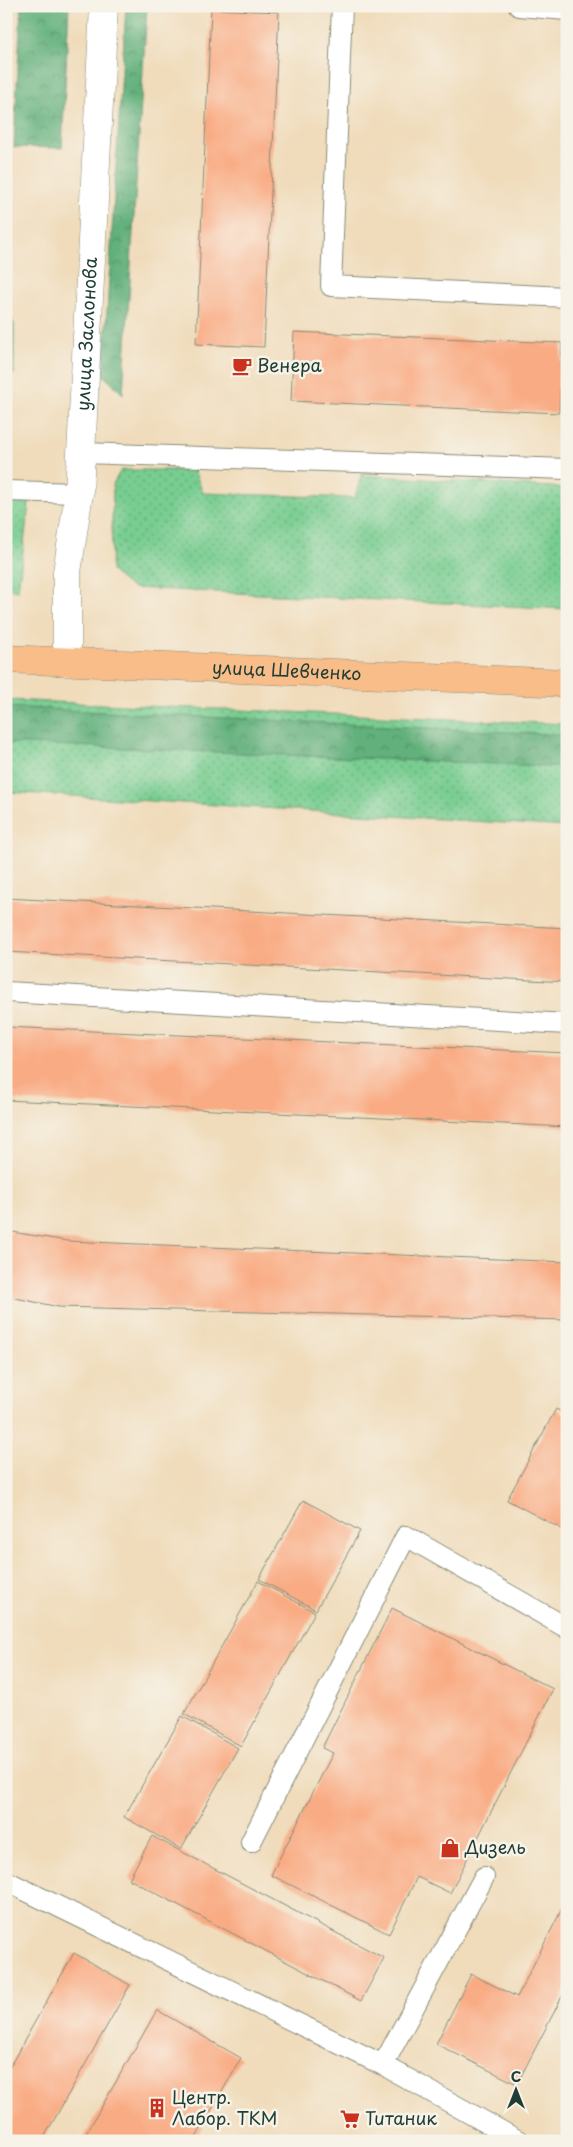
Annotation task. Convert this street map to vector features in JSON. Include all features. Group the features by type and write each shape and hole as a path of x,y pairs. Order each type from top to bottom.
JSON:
{"main road":[{"name":"улица Шевченко","path":"6,659 567,682"}],"street":[{"name":"улица Заслонова","path":"67,662 67,572 79,493 82,453 104,6"}],"lane":[{"path":"342,6 331,286 567,297"},
{"path":"519,6 567,10"},
{"path":"82,453 567,469"},
{"path":"6,491 79,493"},
{"path":"6,992 567,1024"},
{"path":"251,1842 406,1536 567,1628"},
{"path":"383,2065 484,1877"},
{"path":"6,1881 383,2065 519,2141"}],"green space":[{"path":"21,6 69,6 62,148 14,147"},
{"path":"126,6 147,6 123,394 103,375"},
{"path":"6,310 14,324 14,374 6,374"},
{"path":"121,470 194,470 203,493 355,498 361,475 567,488 567,609 132,588 111,571 113,484"},
{"path":"6,495 30,496 18,590 6,589"},
{"path":"6,700 567,724 567,827 6,792"},
{"path":"6,707 567,735 567,767 6,743"}],"building":[{"path":"6,6 10,6 8,36 6,36"},
{"path":"211,9 279,12 264,347 196,344"},
{"path":"294,332 562,343 559,413 291,401"},
{"path":"6,898 567,928 567,982 6,952"},
{"path":"6,1027 567,1053 567,1127 6,1100"},
{"path":"6,1231 67,1241 567,1262 567,1320 59,1307 6,1296"},
{"path":"556,1409 567,1415 567,1532 507,1500"},
{"path":"303,1500 360,1531 316,1610 259,1579"},
{"path":"258,1581 315,1612 241,1746 184,1714"},
{"path":"392,1608 553,1689 450,1893 417,1877 389,1934 271,1875 333,1753 322,1748"},
{"path":"182,1716 238,1748 181,1849 124,1817"},
{"path":"152,1836 384,1958 361,2001 129,1879"},
{"path":"567,1899 567,1987 517,2084 436,2044 471,1974 517,1997"},
{"path":"74,1953 130,1985 42,2141 6,2141 6,2073"},
{"name":"Центр. Лабор. ТКМ","path":"157,2010 241,2058 194,2141 82,2141"}],"place":[{"name":"Венера","path":"242,366"},
{"name":"Дизель","path":"450,1848"},
{"name":"Центр. Лабор. ТКМ","path":"157,2108"},
{"name":"Титаник","path":"350,2119"}]}
